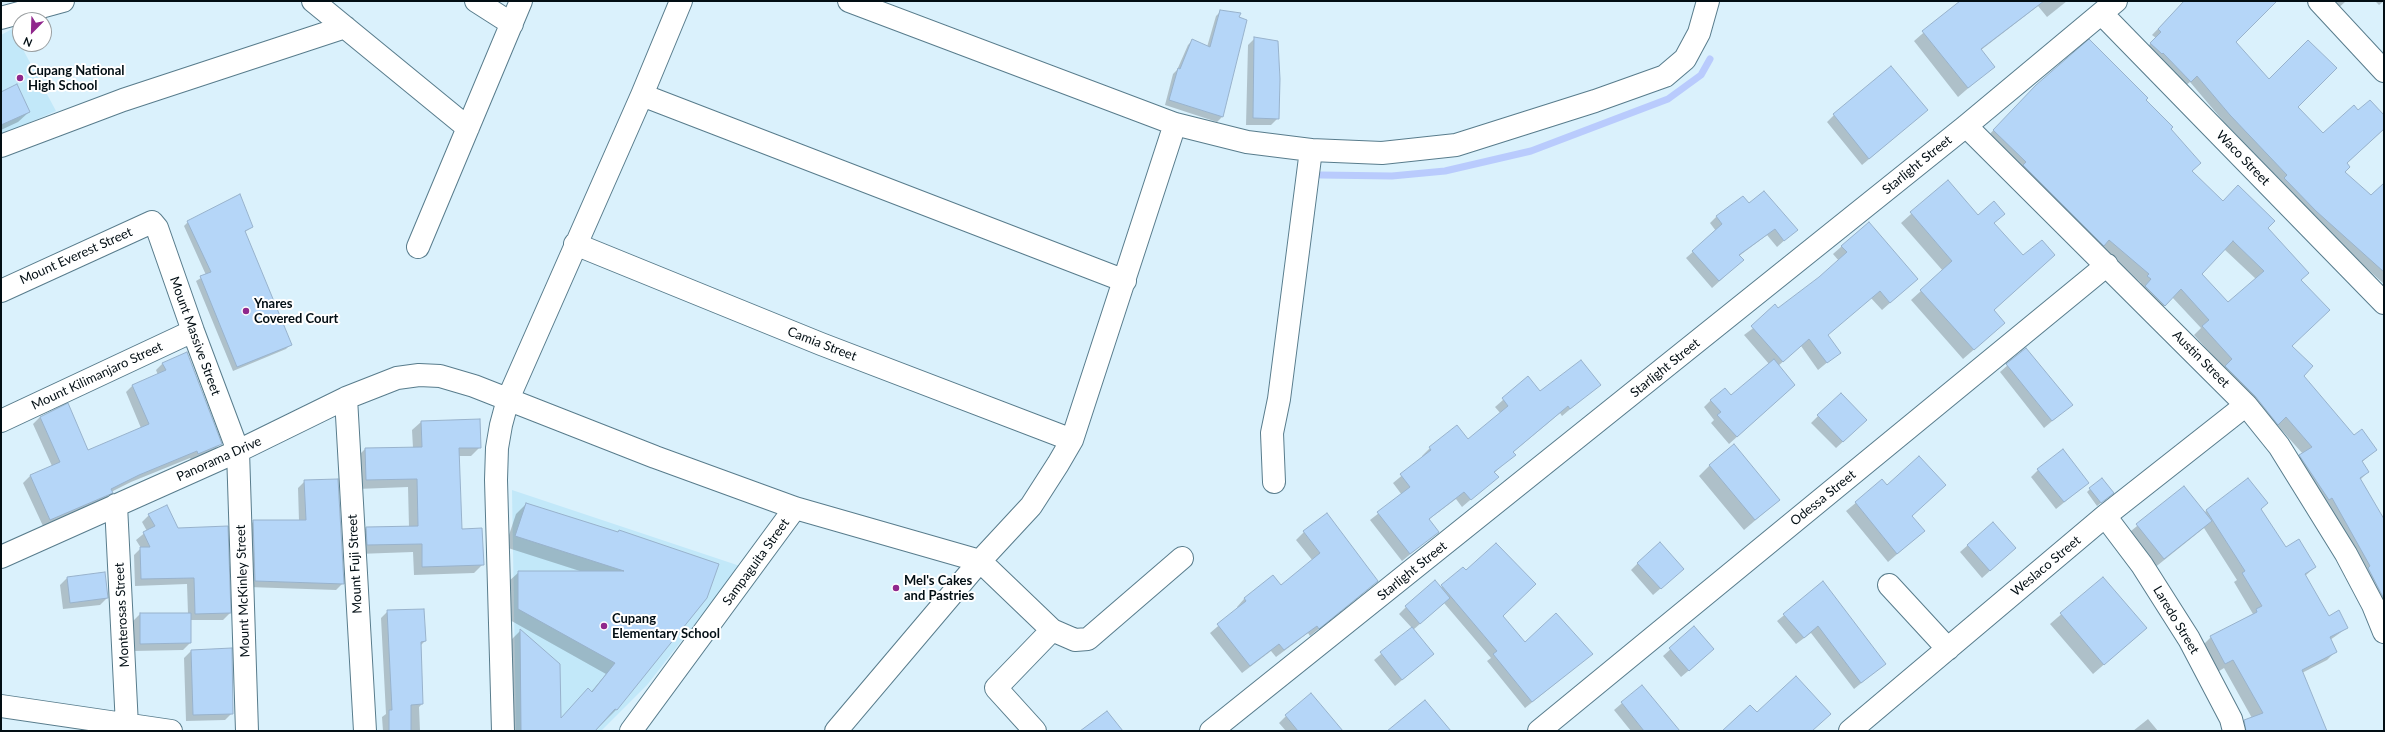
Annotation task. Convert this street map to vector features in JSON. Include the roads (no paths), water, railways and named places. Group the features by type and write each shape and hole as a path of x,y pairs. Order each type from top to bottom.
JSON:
{"street":[{"path":"1,18 63,1"},
{"path":"313,1 468,128"},
{"path":"476,1 512,24"},
{"path":"418,247 521,1"},
{"path":"503,731 496,480 497,448 508,399 642,94 681,1"},
{"path":"849,1 1175,124 1247,142 1311,150 1382,153 1456,145 1595,101 1665,76 1685,60 1699,32 1708,1"},
{"path":"2319,1 2384,71"},
{"name":"Starlight Street","path":"1211,731 1966,126 2109,7"},
{"name":"Waco Street","path":"2109,7 2384,303"},
{"path":"1,146 123,100 345,27"},
{"path":"642,94 1125,282"},
{"path":"836,731 980,561 1031,506 1072,440 1125,282 1175,124"},
{"name":"Austin Street","path":"1966,126 2246,405 2280,446 2349,560 2372,604 2384,632"},
{"path":"1274,482 1272,433 1279,399 1311,150"},
{"name":"Mount Everest Street","path":"1,291 152,222"},
{"name":"Mount Massive Street","path":"152,222 157,228 193,331 238,451"},
{"name":"Camia Street","path":"575,244 821,344 1072,440"},
{"name":"Odessa Street","path":"1539,731 2107,265"},
{"name":"Mount Kilimanjaro Street","path":"1,421 193,331"},
{"name":"Panorama Drive","path":"1,556 238,451 346,398 397,378 419,375 440,376 474,386 795,508 980,561"},
{"name":"Mount Fuji Street","path":"346,398 365,731"},
{"name":"Weslaco Street","path":"1850,731 2105,516 2246,405"},
{"name":"Mount McKinley Street","path":"238,451 247,731"},
{"name":"Monterosas Street","path":"116,505 128,726"},
{"name":"Sampaguita Street","path":"632,731 795,508"},
{"name":"Laredo Street","path":"2105,516 2142,565 2189,639 2231,718 2234,731"},
{"path":"980,561 1052,630 1074,640 1088,639 1182,558"},
{"path":"1889,585 1948,649"},
{"path":"1035,731 996,688 1052,630"},
{"path":"1,706 128,726 171,731"}],"waterway":[{"path":"1321,175 1392,176 1445,171 1531,151 1668,99 1701,75 1710,59"}],"place":[{"name":"Cupang National High School","path":"20,78"},
{"name":"Ynares Covered Court","path":"246,311"},
{"name":"Mel's Cakes and Pastries","path":"896,588"},
{"name":"Cupang Elementary School","path":"604,626"}]}
